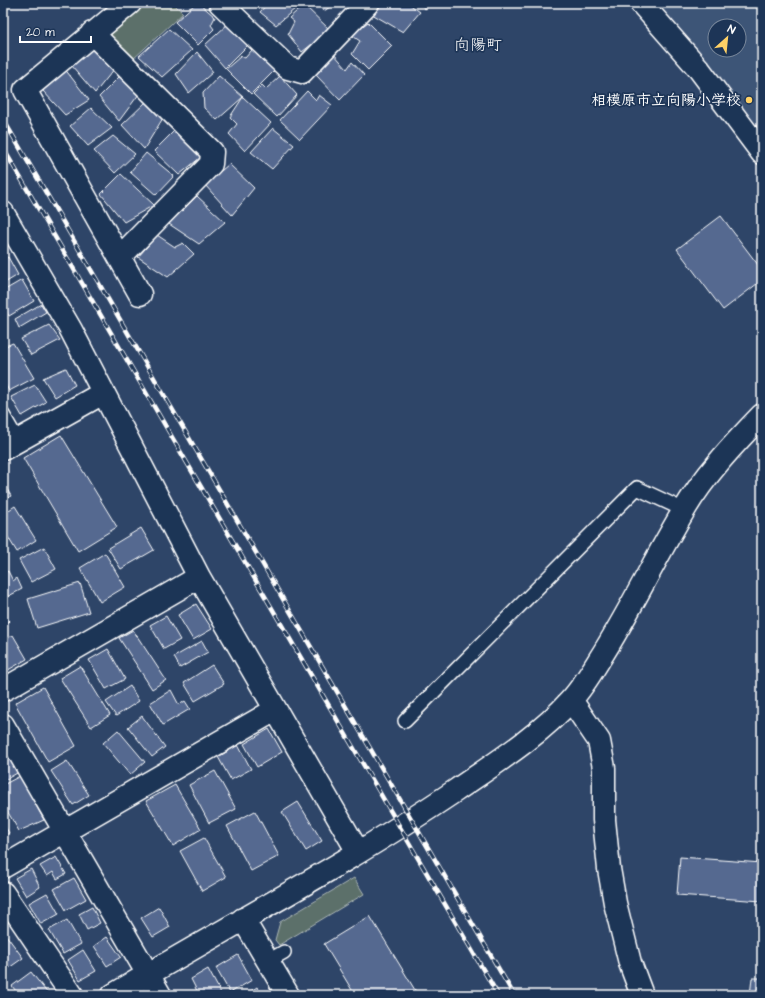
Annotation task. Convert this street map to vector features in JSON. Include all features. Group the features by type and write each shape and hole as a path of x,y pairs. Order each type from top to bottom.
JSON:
{"street":[{"path":"130,3 25,90 140,294"},
{"path":"220,3 288,68 302,72 368,3"},
{"path":"640,3 699,69 762,153"},
{"path":"92,33 212,152 211,164 120,257"},
{"path":"3,213 71,330 199,577 358,852"},
{"path":"10,445 103,393"},
{"path":"113,995 412,820 494,764 543,726 571,700 617,633 684,510 732,446 762,415"},
{"path":"3,690 199,577"},
{"path":"571,700 599,741 604,768 604,820 609,869 615,902 630,963 642,995"},
{"path":"3,867 275,710"},
{"path":"3,725 160,995"},
{"path":"3,893 72,995"},
{"path":"243,919 276,957 288,995"}],"lane":[{"path":"3,416 10,445"},
{"path":"405,721 637,488 684,510"}],"shaded area":[{"name":"相模原市立向陽小学校","path":"656,3 762,3 762,136 708,64"}],"green space":[{"path":"140,3 173,3 183,13 132,60 109,37 109,29"},
{"path":"354,878 364,894 279,945 275,940 280,922"}],"building":[{"path":"196,3 199,3 215,17 211,25 214,29 198,45 175,22"},
{"path":"268,3 302,3 276,25 260,12"},
{"path":"319,3 336,3 324,11"},
{"path":"336,3 347,3 341,8"},
{"path":"384,3 408,3 420,12 403,32 372,14"},
{"path":"420,3 432,3 425,9"},
{"path":"304,5 330,30 302,52 288,34 294,22 289,18"},
{"path":"368,22 392,46 368,70 352,54 360,41 351,35"},
{"path":"229,23 250,43 225,68 205,45"},
{"path":"169,29 192,50 162,77 139,56"},
{"path":"91,46 115,68 95,93 72,66"},
{"path":"252,50 274,71 251,94 226,69 241,56 245,58"},
{"path":"197,52 213,72 189,93 176,74"},
{"path":"334,54 347,69 352,62 364,75 340,100 315,74"},
{"path":"64,68 89,100 65,115 43,91"},
{"path":"121,75 139,94 119,121 99,97"},
{"path":"219,76 243,97 217,120 204,108 203,93"},
{"path":"280,76 297,95 277,117 253,94 262,85 266,89"},
{"path":"307,91 316,100 319,95 332,105 300,139 280,120"},
{"path":"243,97 271,123 245,151 229,134 237,124 230,117"},
{"path":"147,101 163,118 144,149 122,125"},
{"path":"91,108 112,128 88,146 70,126"},
{"path":"273,128 294,145 272,169 251,152"},
{"path":"174,131 201,157 179,175 154,151"},
{"path":"113,136 135,154 115,173 94,151"},
{"path":"146,153 174,176 156,195 130,172"},
{"path":"229,164 254,188 232,215 205,185"},
{"path":"121,174 154,205 124,222 101,194"},
{"path":"197,196 225,222 199,244 169,224"},
{"path":"721,216 762,270 762,280 723,310 677,249"},
{"path":"157,235 175,247 183,243 194,254 168,277 138,257"},
{"path":"8,257 18,275 3,284 3,260"},
{"path":"22,280 34,301 9,316 3,306 3,291"},
{"path":"41,304 46,312 19,328 15,319"},
{"path":"49,325 60,340 31,355 21,339"},
{"path":"13,343 34,378 9,391 3,380 3,347"},
{"path":"66,368 75,385 55,397 43,378"},
{"path":"35,385 46,402 22,416 11,397"},
{"path":"61,435 117,527 78,551 23,458"},
{"path":"3,482 11,496 3,501"},
{"path":"15,506 36,540 17,552 3,529 3,514"},
{"path":"141,528 154,550 121,569 108,548"},
{"path":"44,547 56,569 31,582 19,560"},
{"path":"105,553 125,587 100,602 80,568"},
{"path":"8,571 13,581 17,578 22,589 3,599 3,574"},
{"path":"80,583 89,612 37,628 28,599"},
{"path":"196,604 212,629 193,640 178,615"},
{"path":"3,613 9,621 3,625"},
{"path":"166,616 180,640 164,649 150,625"},
{"path":"133,630 166,680 152,689 119,638"},
{"path":"13,635 27,659 3,673 3,641"},
{"path":"202,641 208,652 180,668 174,657"},
{"path":"108,649 125,679 106,689 89,660"},
{"path":"212,665 224,684 195,701 184,683"},
{"path":"80,666 110,715 91,727 60,678"},
{"path":"130,686 139,701 116,716 106,702"},
{"path":"43,687 76,746 48,762 15,703"},
{"path":"171,690 179,705 185,701 190,709 163,725 150,703"},
{"path":"142,716 165,747 152,757 128,727"},
{"path":"269,729 282,752 257,767 244,744"},
{"path":"118,730 145,762 130,775 103,743"},
{"path":"3,745 19,772 3,781"},
{"path":"238,745 251,769 231,780 218,757"},
{"path":"67,761 89,795 73,805 51,771"},
{"path":"215,771 236,809 209,823 189,785"},
{"path":"20,776 44,820 19,831 3,804 3,785"},
{"path":"175,785 201,829 173,846 146,801"},
{"path":"298,802 322,841 306,851 282,812"},
{"path":"255,811 279,856 251,871 227,826"},
{"path":"3,823 9,833 3,837"},
{"path":"204,838 226,877 202,891 180,851"},
{"path":"56,857 66,874 57,879 53,872 47,876 40,866"},
{"path":"680,857 762,863 762,901 677,895"},
{"path":"31,869 40,887 26,896 15,878"},
{"path":"74,878 86,899 66,910 54,889"},
{"path":"47,893 59,914 41,924 29,903"},
{"path":"92,907 100,923 87,930 79,914"},
{"path":"159,907 170,927 153,937 141,918"},
{"path":"370,916 418,995 355,995 324,944"},
{"path":"67,920 81,944 63,954 49,930"},
{"path":"6,935 23,958 6,970 3,966 3,937"},
{"path":"107,937 121,957 107,966 94,946"},
{"path":"83,950 96,971 80,980 68,960"},
{"path":"238,955 252,980 230,993 216,968"},
{"path":"208,969 222,995 199,995 191,979"},
{"path":"31,972 49,995 19,995 12,986"},
{"path":"752,978 762,978 762,995 750,995"},
{"path":"257,987 262,995 245,995"}],"railway":[{"path":"3,119 514,995"},
{"path":"3,148 498,995"}],"place":[{"name":"相模原市立向陽小学校","path":"749,100"}],"district":[{"name":"向陽町","path":"478,44"}]}
